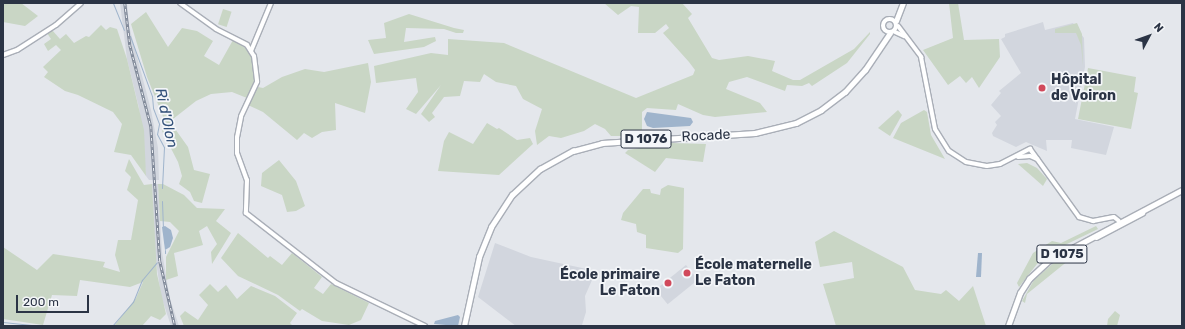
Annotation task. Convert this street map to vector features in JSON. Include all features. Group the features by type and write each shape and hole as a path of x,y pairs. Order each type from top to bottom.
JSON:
{"main road":[{"path":"3,55 17,50 56,25 81,3"},
{"path":"180,3 216,28 246,45 251,51 257,82 240,120 237,144 237,153 246,173 246,213 336,283 425,326"},
{"path":"251,51 271,3"},
{"path":"897,24 900,9 903,3"},
{"path":"900,9 891,18 918,51 925,67 935,128 944,146 966,162 984,166 1000,164 1028,154 1039,160 1079,217 1093,221 1114,217 1120,223"},
{"name":"Rocade","path":"880,47 885,31 884,23 891,18"},
{"name":"Rocade","path":"464,326 481,252 495,218 518,188 547,164 573,151 610,142 755,133 791,125 821,110 845,92 862,74 880,47 893,33 897,24"},
{"path":"885,31 908,38"},
{"name":"D 1075","path":"1009,326 1020,299 1042,268 1060,255 1182,191"},
{"name":"Rocade","path":"467,326 470,302"}],"shaded area":[{"path":"120,3 127,3 129,26 151,110 158,148 159,180 149,180 146,176 139,108 127,59"},
{"name":"Hôpital de Voiron","path":"1043,22 1045,30 1073,23 1084,38 1085,67 1075,119 1114,127 1106,155 1071,148 1072,140 1046,140 1047,151 1026,142 1016,147 993,136 992,133 997,125 995,122 1001,116 991,105 1001,93 999,91 1021,73 1001,39 1005,37 1005,34"},
{"path":"152,184 158,184 162,252 170,299 179,326 171,326 161,296 155,254"},
{"path":"495,243 531,257 596,271 585,296 586,312 582,325 516,326 478,297"},
{"path":"686,265 698,280 668,304 656,290"}],"green space":[{"path":"3,3 21,3 38,16 25,26 3,22"},
{"path":"604,3 682,3 692,14 688,18 712,58 719,60 748,56 775,61 772,71 793,80 800,80 854,49 870,32 870,34 847,63 812,86 809,83 802,86 787,85 785,91 747,77 729,82 726,89 760,103 767,112 715,117 703,115 678,104 676,110 647,108 642,112 642,136 611,136 605,129 595,124 584,131 561,138 549,136 537,145 535,131 542,109 523,99 516,86 496,82 484,74 480,82 464,81 460,96 444,97 432,113 435,117 429,122 421,114 441,85 416,114 406,109 418,92 416,78 376,83 374,66 431,53 448,55 448,39 504,43 636,98 693,75 695,70 663,33 669,28 666,24 655,33 638,33 639,7 631,6 618,15"},
{"path":"949,3 958,3 964,40 999,39 1000,57 979,88 972,77 966,83 960,76 948,85 923,50 953,38"},
{"path":"223,9 232,12 227,27 218,24"},
{"path":"146,12 168,47 182,28 197,31 213,41 204,56 219,65 233,40 247,49 254,63 254,82 247,98 232,92 211,94 196,101 173,119 173,126 188,147 194,170 210,174 202,203 194,201 190,192 179,184 182,176 178,162 162,131 164,119 147,77 131,24"},
{"path":"409,14 464,30 463,33 456,33 444,29 406,28 404,42 435,37 436,41 424,47 374,54 368,40 386,38 384,23"},
{"path":"1077,23 1082,34 1083,66 1081,45 1076,33 1055,33 1055,29"},
{"path":"101,25 106,30 110,27 117,29 127,59 144,130 146,176 131,155 114,152 122,124 113,112 78,95 65,91 44,77 48,72 43,67 61,50 56,45 48,51 44,44 51,39 47,33 52,30 60,39 66,34 74,43 86,36 89,37"},
{"path":"368,63 371,82 365,113 335,103 336,130 322,132 312,138 304,133 297,140 263,112 248,105 258,87 263,88 282,77 305,69 324,72"},
{"path":"1088,68 1136,77 1134,92 1138,93 1131,129 1078,119"},
{"path":"898,110 902,115 890,136 878,128"},
{"path":"924,110 927,112 931,135 945,159 893,138 901,123"},
{"path":"487,123 497,129 499,128 517,140 530,138 533,144 499,175 438,171 444,141 449,132 473,144"},
{"path":"671,143 706,144 703,162 666,158 655,172 625,153 628,150"},
{"path":"129,159 144,185 152,184 157,274 166,314 160,320 151,316 142,326 114,326 136,298 143,282 130,287 80,280 77,296 52,295 43,325 3,319 3,247 37,270 53,254 105,262 103,267 120,272 115,255 118,240 131,240 138,200 127,190 131,177 125,171"},
{"path":"279,160 296,181 305,206 296,211 287,212 282,195 261,186 262,173"},
{"path":"1027,163 1037,168 1047,179 1043,186 1018,164"},
{"path":"158,184 163,184 184,195 197,208 225,209 216,221 231,233 212,264 211,252 217,244 207,226 199,231 203,245 174,253 178,276 166,280 166,257 179,231 170,222 160,221"},
{"path":"668,185 684,188 683,249 678,253 646,248 646,235 637,232 636,224 621,220 623,213 643,189 650,189 651,193 660,195 661,189"},
{"path":"1096,226 1098,229 1065,245 1037,264 1019,287 1017,283 1033,253 1052,241 1061,243"},
{"path":"834,231 903,267 915,290 941,294 946,290 959,301 973,286 986,326 836,326 823,284 854,278 852,262 820,267 815,242"},
{"path":"238,233 268,258 270,256 282,265 292,253 322,277 314,288 323,294 331,284 369,303 361,320 349,325 322,321 302,309 300,311 278,295 238,276 221,258"},
{"path":"1095,239 1027,294 1025,303 1022,301 1034,280 1057,260"},
{"path":"210,284 218,292 226,285 237,299 251,286 275,296 297,313 290,323 293,326 184,326 180,316 185,311 198,320 208,305 199,295"},
{"path":"1115,311 1120,315 1117,326 1107,326 1108,319"}],"water":[{"path":"647,112 691,118 693,122 690,126 653,128 647,126 644,119"},
{"path":"165,226 171,230 173,238 170,247 165,250 162,227"},
{"path":"978,253 982,253 981,277 976,277"},
{"path":"458,315 460,317 458,326 434,324 435,321"}],"waterway":[{"name":"Ri d'Olon","path":"113,3 124,30"},
{"name":"Ri d'Olon","path":"130,36 152,96 153,108 159,124 157,134 164,147 162,188"},
{"name":"Ri d'Olon","path":"162,201 163,227"},
{"name":"Ri d'Olon","path":"112,326 133,302 142,280 157,262"},
{"name":"Ri d'Olon","path":"3,322 41,326"}],"railway":[{"path":"125,3 130,45 151,126 160,261 175,326"}],"place":[{"name":"Hôpital de Voiron","path":"1042,88"},
{"name":"École maternelle Le Faton","path":"687,273"},
{"name":"École primaire Le Faton","path":"668,283"}]}
